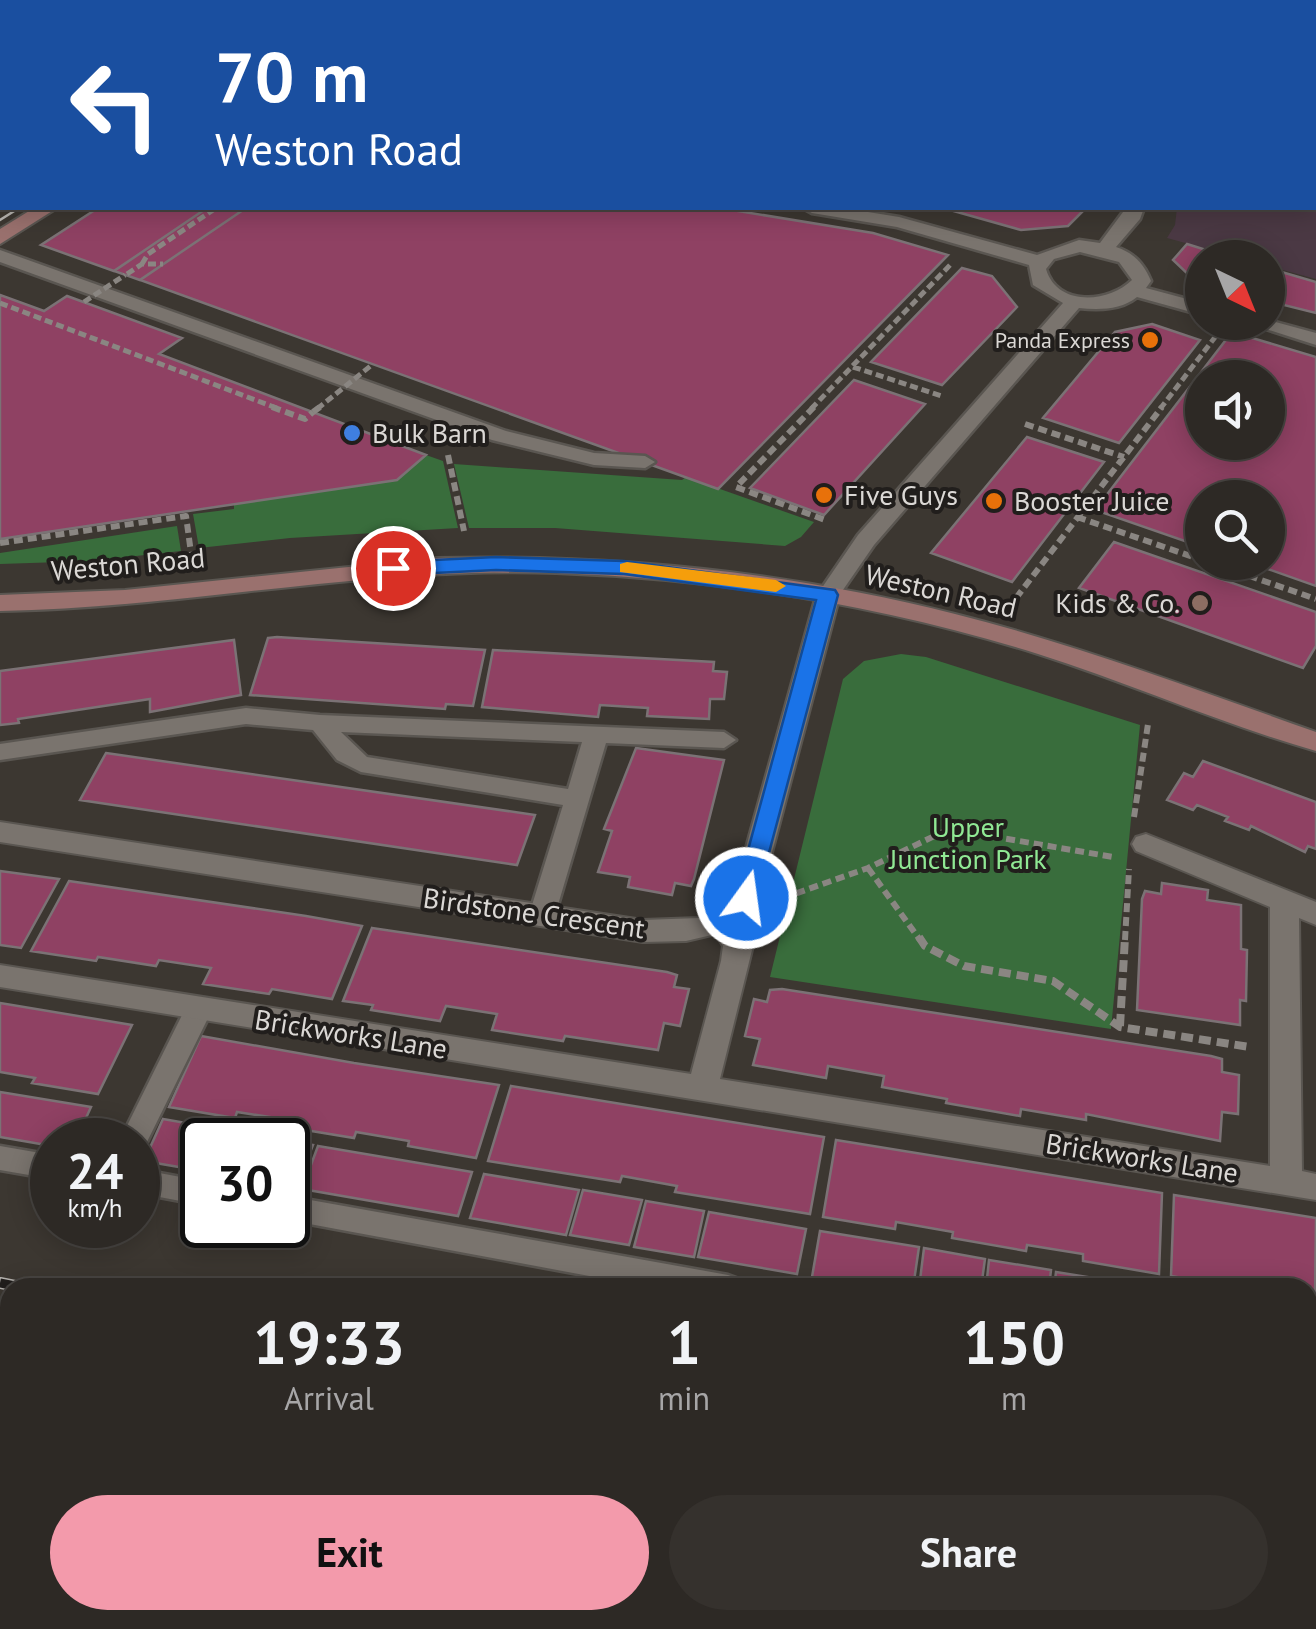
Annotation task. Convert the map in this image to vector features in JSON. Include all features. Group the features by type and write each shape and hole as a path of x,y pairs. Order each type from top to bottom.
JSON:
{"main road":[{"path":"0,238 44,210"},
{"name":"Weston Road","path":"0,603 89,600 359,570 496,564 624,568 828,595 1012,638 1316,742"}],"street":[{"path":"702,1090 738,946 724,922 746,898 828,595"},
{"name":"Birdstone Crescent","path":"0,832 542,915 678,932 724,922"},
{"path":"1146,844 1316,914"},
{"name":"Brickworks Lane","path":"0,976 1301,1184 1282,1053 1284,903"}],"lane":[{"path":"824,210 912,225 1037,261"},
{"path":"1105,249 1134,210"},
{"path":"1078,246 1105,249 1138,268 1142,282 1137,291 1116,301 1074,302 1045,290 1036,280 1037,261 1054,250 1078,246"},
{"path":"0,256 499,436 577,445 594,460 644,462"},
{"path":"1137,291 1185,304"},
{"path":"828,595 866,540 1074,302"},
{"path":"1285,331 1316,339"},
{"path":"0,752 246,716 320,723 724,740"},
{"path":"320,723 346,754 382,771 579,799"},
{"path":"542,915 596,736"},
{"path":"145,1118 198,1010"},
{"path":"0,1158 30,1163"},
{"path":"310,1212 673,1278"}],"path":[{"path":"84,302 213,210"},
{"path":"828,521 736,488 959,257"},
{"path":"142,264 164,264"},
{"path":"0,303 56,321 305,419 373,364"},
{"path":"1016,598 1213,340"},
{"path":"853,367 942,396"},
{"path":"1025,424 1124,456"},
{"path":"448,455 464,530"},
{"path":"0,544 186,516 191,553"},
{"path":"1077,517 1185,554"},
{"path":"1260,580 1316,600"},
{"path":"746,898 796,896 868,868 949,829 1118,858 1146,844"},
{"path":"868,868 925,946 944,958 964,966 1052,982 1120,1027 1282,1053"}],"shaded area":[{"path":"1177,210 1316,210 1316,279 1285,271 1285,240 1185,243 1167,238 1175,225"}],"green space":[{"path":"426,455 443,461 458,528 199,548 193,514 234,509 234,503"},
{"path":"454,464 682,480 686,477 814,522 801,537 785,546 555,528 469,528"},
{"path":"177,526 181,551 91,561 0,564 0,553"},
{"name":"Upper Junction Park","path":"901,654 926,657 1140,725 1111,1029 770,977 843,679 864,661"}],"building":[{"path":"95,210 204,210 114,271 41,245"},
{"path":"204,210 243,210 140,280 114,271"},
{"path":"243,210 732,210 873,233 948,255 718,489 140,280"},
{"path":"950,210 1084,210 1068,226 1021,230"},
{"path":"1185,246 1185,271 1173,260"},
{"path":"962,268 992,276 1017,307 942,385 871,362"},
{"path":"1285,273 1316,282 1316,313 1285,305"},
{"path":"0,295 44,311 67,296 182,338 159,354 426,455 397,480 0,539"},
{"path":"1152,324 1185,335 1185,340 1200,340 1119,443 1043,418 1115,332"},
{"path":"1226,340 1259,340 1316,357 1316,586 1285,575 1285,480 1185,480 1185,541 1095,510 1185,393 1185,460 1285,460 1285,360 1210,360"},
{"path":"854,380 925,404 824,515 750,488"},
{"path":"1027,437 1104,462 1012,582 931,553"},
{"path":"1114,542 1185,567 1185,580 1224,580 1316,612 1316,646 1303,668 1079,588"},
{"path":"268,638 485,650 473,706 446,704 445,709 250,695"},
{"path":"234,640 241,695 150,712 150,699 0,725 0,671"},
{"path":"493,650 714,662 713,671 727,672 724,699 710,699 709,719 647,716 648,708 600,705 598,717 482,707"},
{"path":"636,748 724,760 694,879 691,886 675,883 672,895 628,887 630,877 598,872 612,831 604,829"},
{"path":"106,753 535,815 517,865 80,800"},
{"path":"1203,761 1316,802 1316,849 1308,846 1305,852 1251,826 1249,830 1225,821 1228,817 1197,805 1193,810 1167,800 1184,773 1193,777"},
{"path":"0,871 59,879 21,948 0,945"},
{"path":"69,881 362,926 332,999 272,989 269,994 203,984 211,968 159,960 156,966 98,957 96,961 31,951"},
{"path":"1162,883 1208,890 1207,900 1241,905 1241,949 1247,950 1246,1001 1240,1000 1240,1025 1137,1010 1142,899 1145,891 1161,894"},
{"path":"372,928 677,975 674,987 689,989 680,1026 664,1023 658,1050 492,1030 497,1014 446,1006 440,1021 371,1010 373,1005 343,1001"},
{"path":"770,990 1222,1059 1222,1072 1239,1075 1238,1114 1222,1112 1220,1141 1086,1114 1086,1120 1021,1109 1020,1116 946,1103 947,1099 882,1087 884,1076 828,1066 826,1078 753,1065 760,1039 745,1036 754,999 767,1002"},
{"path":"0,1003 132,1025 98,1094 32,1083 35,1078 0,1072"},
{"path":"201,1036 499,1085 476,1158 356,1132 354,1138 310,1131 310,1118 237,1112 235,1118 169,1107"},
{"path":"511,1086 824,1137 810,1214 675,1192 677,1186 622,1176 620,1182 488,1161"},
{"path":"0,1092 91,1107 86,1118 30,1118 30,1142 0,1137"},
{"path":"163,1119 180,1122 180,1167 160,1164"},
{"path":"836,1140 1162,1193 1159,1274 1083,1261 1083,1254 1027,1245 1026,1251 952,1238 953,1232 896,1222 895,1229 823,1217"},
{"path":"318,1146 472,1172 458,1216 310,1190 310,1168"},
{"path":"484,1174 579,1190 566,1235 470,1218"},
{"path":"583,1190 642,1200 629,1245 570,1235"},
{"path":"1174,1195 1316,1218 1315,1278 1171,1276"},
{"path":"646,1201 704,1211 694,1257 634,1247"},
{"path":"709,1212 806,1229 797,1274 698,1257"},
{"path":"820,1231 919,1247 914,1278 812,1277"},
{"path":"924,1248 985,1259 982,1278 920,1278"},
{"path":"989,1260 1051,1270 1050,1278 987,1278"},
{"path":"1056,1272 1094,1278 1055,1278"}],"tram line":[{"path":"0,220 16,210"}],"slow traffic":[{"path":"627,568 776,586"}],"place":[{"name":"Panda Express","path":"1150,340"},
{"name":"Bulk Barn","path":"352,433"},
{"name":"Five Guys","path":"824,495"},
{"name":"Booster Juice","path":"994,501"},
{"name":"Kids & Co.","path":"1200,603"}],"route":[{"path":"393,568 496,564 624,568 746,581 828,595 813,638 746,898"}]}
